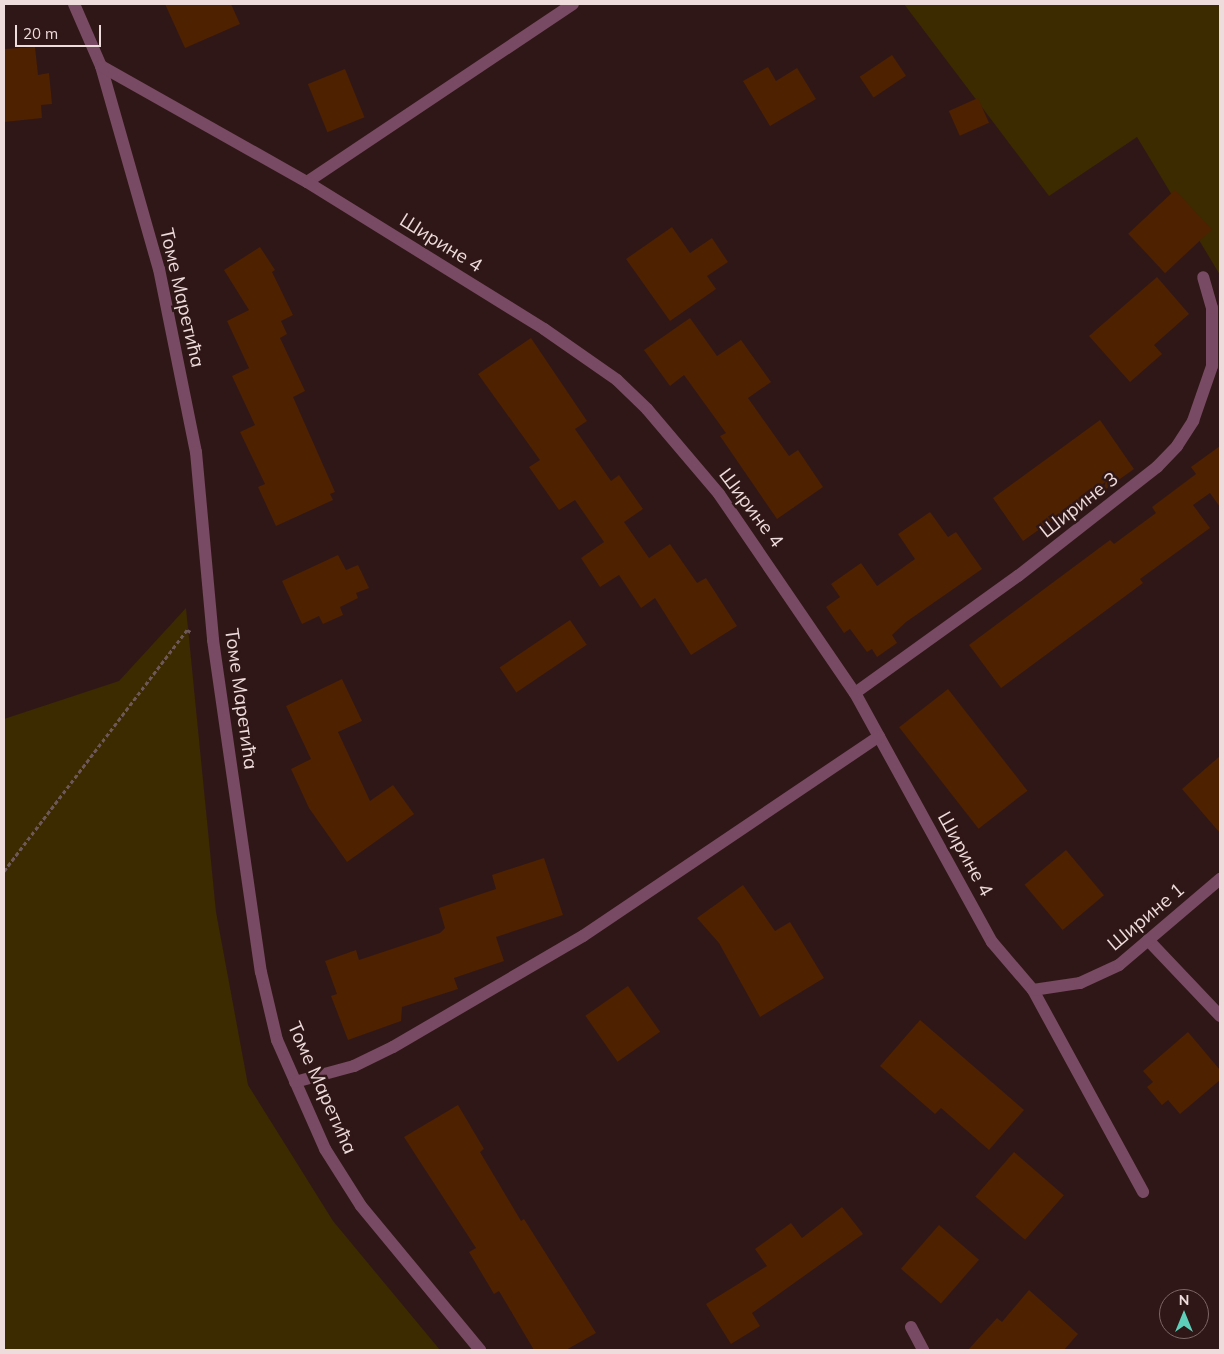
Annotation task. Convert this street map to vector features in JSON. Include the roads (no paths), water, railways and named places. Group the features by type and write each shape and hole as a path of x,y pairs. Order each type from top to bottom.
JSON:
{"street":[{"name":"Томе Маретића","path":"74,4 101,66 159,269 196,452 213,640 261,972 272,1025 294,1082 325,1149 361,1206 480,1350"},
{"path":"307,182 573,4"},
{"name":"Ширине 4","path":"101,66 307,182 544,330 617,380 720,494 856,693 992,942 1033,990 1143,1192"},
{"name":"Ширине 3","path":"856,693 1018,576 1157,467 1177,446 1197,412 1212,366 1212,308 1203,277"},
{"path":"294,1082 354,1066 393,1047 584,936 879,736"},
{"name":"Ширине 1","path":"1033,990 1088,979 1119,965 1220,879"},
{"path":"1148,940 1220,1016"},
{"path":"911,1327 923,1350"}]}
